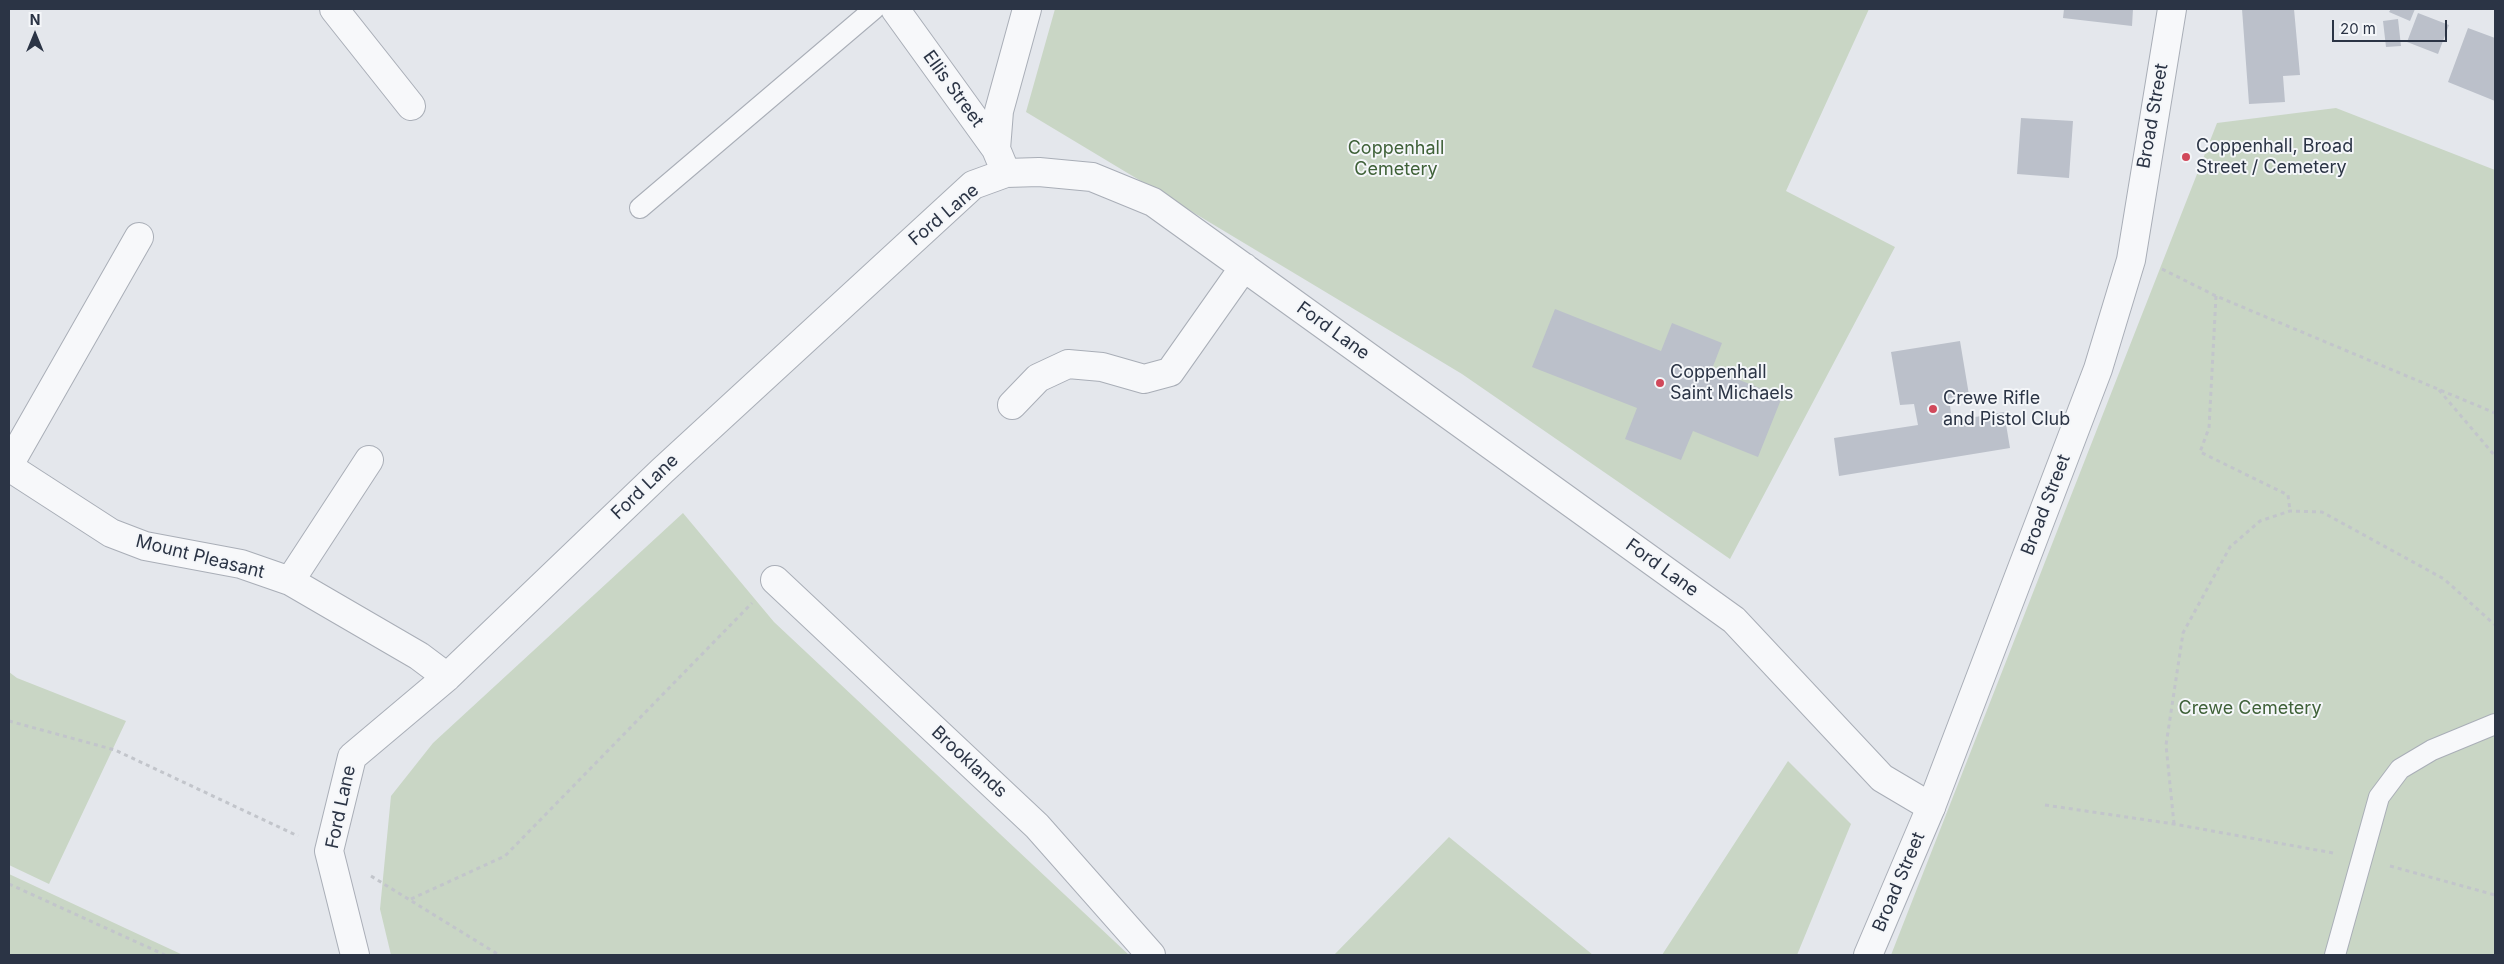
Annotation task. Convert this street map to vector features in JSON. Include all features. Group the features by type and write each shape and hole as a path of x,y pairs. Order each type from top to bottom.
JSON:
{"street":[{"path":"334,9 411,106"},
{"name":"Ellis Street","path":"895,9 1001,161"},
{"path":"1001,161 999,111 1027,9"},
{"name":"Broad Street","path":"1868,955 1931,807 2098,369 2131,260 2172,9"},
{"name":"Ford Lane","path":"356,955 329,851 352,757 447,678 662,471 1001,161 1039,172 1092,177 1153,202 1734,620 1882,778 1931,807"},
{"name":"Mount Pleasant","path":"139,237 9,466 111,532 145,546 241,564 290,581 419,656 447,678"},
{"path":"1012,406 1038,378 1068,364 1102,366 1144,379 1170,372 1244,267"},
{"path":"290,581 369,460"},
{"name":"Brooklands","path":"775,580 1037,826 1151,955"}],"lane":[{"path":"640,208 874,9"},
{"path":"2334,955 2379,797 2400,769 2432,750 2495,724"}],"path":[{"path":"2131,260 2160,268 2216,296 2495,413"},
{"path":"2216,296 2209,428 2200,452 2288,496 2290,512"},
{"path":"2438,389 2495,456"},
{"path":"2174,824 2166,745 2183,633 2230,547 2260,521 2290,512 2322,512 2444,579 2495,625"},
{"path":"410,899 505,856 775,580"},
{"path":"9,721 115,750 329,851 499,955"},
{"path":"2045,805 2174,824 2362,858 2495,895"},
{"path":"9,884 165,955"}],"green space":[{"name":"Coppenhall Cemetery","path":"1055,9 1869,9 1786,191 1895,247 1730,559 1462,374 1026,112"},
{"name":"Crewe Cemetery","path":"2336,108 2495,170 2495,955 1891,955 2217,123"},
{"path":"683,513 774,622 1129,955 391,955 380,909 391,796 433,743"},
{"path":"9,672 17,678 126,721 49,884 9,865"},
{"path":"1788,761 1851,824 1797,955 1662,955"},
{"path":"1449,837 1593,955 1334,955"},
{"path":"9,874 183,955 9,955"}],"building":[{"path":"2064,9 2133,9 2132,26 2063,18"},
{"path":"2242,9 2294,9 2300,75 2283,76 2285,102 2249,104"},
{"path":"2391,9 2415,9 2410,21 2389,12"},
{"path":"2418,13 2449,25 2438,54 2407,42"},
{"path":"2398,19 2401,46 2386,47 2383,21"},
{"path":"2468,28 2495,38 2495,101 2448,82"},
{"path":"2021,118 2073,121 2069,178 2017,174"},
{"name":"Coppenhall Saint Michaels","path":"1555,309 1661,351 1672,323 1722,343 1712,369 1782,397 1758,457 1693,431 1681,460 1625,439 1637,408 1532,367"},
{"name":"Crewe Rifle and Pistol Club","path":"1960,341 1969,395 1949,398 1952,421 2004,412 2010,448 1839,476 1834,438 1918,425 1914,404 1900,405 1891,352"}],"place":[{"name":"Coppenhall, Broad Street / Cemetery","path":"2186,157"},
{"name":"Coppenhall Saint Michaels","path":"1660,383"},
{"name":"Crewe Rifle and Pistol Club","path":"1933,409"}]}
